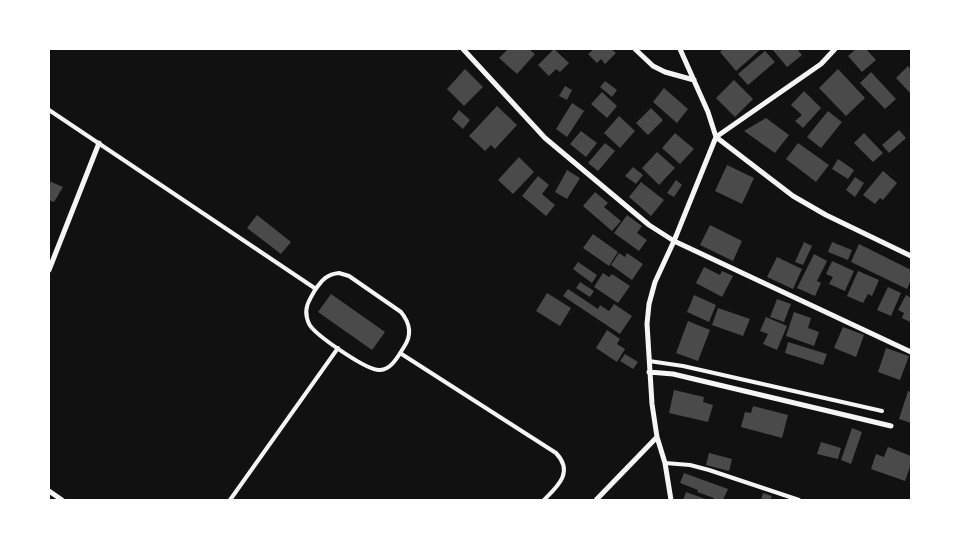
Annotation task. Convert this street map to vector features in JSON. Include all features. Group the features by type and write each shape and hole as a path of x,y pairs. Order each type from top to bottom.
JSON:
{"street":[{"path":"464,49 545,138 648,225 674,241 911,352"},
{"path":"635,49 654,66 665,72 694,80"},
{"path":"680,49 708,112 716,137 793,196 826,216 911,256"},
{"path":"671,500 665,463 657,436 649,372 647,324 649,304 655,282 674,241 716,137 821,64 835,49"},
{"path":"49,270 100,143"},
{"path":"649,372 672,374 891,426"},
{"path":"596,500 657,436"},
{"path":"49,491 62,500"}],"lane":[{"path":"49,110 316,289"},
{"path":"333,274 350,276 401,312 406,318 409,331 408,341 393,363 381,370 367,368 338,348 314,330 307,320 305,312 306,305 316,289 323,279 328,276 333,274"},
{"path":"230,500 338,348"},
{"path":"400,353 556,453 563,463 563,476 560,483 544,500"},
{"path":"649,361 683,366 882,411"},
{"path":"665,463 690,465 709,470 799,500"}],"building":[{"path":"508,49 529,49 535,54 517,74 499,58"},
{"path":"554,49 569,63 560,72 556,69 549,76 538,65"},
{"path":"594,49 611,49 616,53 605,64 601,59 597,63 588,54"},
{"path":"723,49 761,49 736,71 720,52"},
{"path":"772,49 797,49 802,55 787,67"},
{"path":"856,49 866,49 876,60 862,72 848,56"},
{"path":"765,51 775,62 748,85 738,74"},
{"path":"908,66 911,70 911,94 896,78"},
{"path":"465,69 483,87 464,106 447,89"},
{"path":"838,69 865,98 846,116 819,88"},
{"path":"871,72 896,99 885,109 860,83"},
{"path":"734,80 753,99 735,117 716,98"},
{"path":"605,81 617,90 612,97 600,87"},
{"path":"565,86 572,90 567,100 559,96"},
{"path":"664,88 688,109 677,123 653,102"},
{"path":"804,91 821,108 803,128 795,121 802,115 791,105"},
{"path":"602,92 617,106 607,118 591,104"},
{"path":"572,103 584,111 567,137 556,129"},
{"path":"497,106 517,125 495,149 491,145 485,151 469,136"},
{"path":"651,108 663,120 648,135 636,123"},
{"path":"459,110 470,120 463,129 452,119"},
{"path":"828,111 842,122 821,148 807,137"},
{"path":"619,116 635,131 620,148 604,133"},
{"path":"766,118 789,135 775,153 744,131"},
{"path":"899,130 906,138 889,153 882,145"},
{"path":"581,131 597,143 586,157 570,144"},
{"path":"675,133 694,149 680,164 662,148"},
{"path":"864,133 883,153 873,162 854,143"},
{"path":"605,143 615,151 598,171 588,163"},
{"path":"798,143 829,165 816,182 786,159"},
{"path":"657,152 675,168 659,185 642,168"},
{"path":"519,157 534,172 513,194 498,180"},
{"path":"838,159 854,170 848,179 832,169"},
{"path":"727,165 754,178 742,204 715,191"},
{"path":"633,167 643,175 636,184 625,176"},
{"path":"567,170 580,178 567,199 555,192"},
{"path":"883,171 897,183 883,200 880,198 875,204 863,195"},
{"path":"538,176 549,185 542,194 555,205 546,216 522,196"},
{"path":"855,177 864,183 855,197 846,190"},
{"path":"676,180 682,185 674,197 667,193"},
{"path":"49,181 63,187 54,202 49,200"},
{"path":"641,182 664,200 651,216 629,197"},
{"path":"595,192 608,203 604,207 621,221 612,231 583,206"},
{"path":"257,215 291,242 281,254 247,228"},
{"path":"627,215 642,226 637,233 647,240 639,251 614,233"},
{"path":"710,225 742,241 733,261 700,245"},
{"path":"593,234 618,252 609,266 583,248"},
{"path":"804,242 812,246 803,265 795,262"},
{"path":"832,242 852,250 848,260 828,252"},
{"path":"859,244 911,270 911,280 907,289 851,262"},
{"path":"619,253 625,257 627,253 643,264 632,280 611,265"},
{"path":"814,254 827,261 817,281 821,283 815,296 797,288"},
{"path":"777,257 802,269 793,289 767,277"},
{"path":"832,261 854,271 845,291 829,284 833,277 826,274"},
{"path":"578,262 597,275 592,283 573,269"},
{"path":"704,267 720,275 722,271 733,276 722,297 696,283"},
{"path":"858,271 879,280 872,296 868,294 863,303 847,296"},
{"path":"603,273 609,277 612,274 630,286 618,303 594,287"},
{"path":"580,282 594,291 590,297 576,288"},
{"path":"888,287 901,293 891,316 877,310"},
{"path":"568,289 598,309 600,305 609,311 614,304 632,316 620,334 563,296"},
{"path":"547,293 571,308 560,326 536,311"},
{"path":"331,294 385,332 372,350 318,312"},
{"path":"694,295 716,305 709,322 687,312"},
{"path":"906,295 911,298 910,322 902,318 904,313 898,310"},
{"path":"777,299 791,304 784,322 770,317"},
{"path":"718,308 750,319 743,336 712,325"},
{"path":"794,312 811,318 808,328 819,332 814,346 786,336"},
{"path":"766,317 787,326 777,350 763,344 768,334 760,331"},
{"path":"688,321 710,330 698,361 676,353"},
{"path":"843,327 864,335 856,357 834,348"},
{"path":"607,330 620,339 617,344 625,349 617,362 596,348"},
{"path":"788,342 827,354 823,365 785,353"},
{"path":"886,348 909,356 900,380 878,372"},
{"path":"625,354 638,362 633,369 620,361"},
{"path":"674,390 704,397 703,402 713,405 708,422 669,413"},
{"path":"908,391 911,392 911,423 899,419"},
{"path":"753,406 788,415 782,438 741,427 745,412 751,413"},
{"path":"852,428 862,432 851,464 841,460"},
{"path":"821,442 841,448 838,459 817,454"},
{"path":"888,447 911,456 911,464 905,481 871,469 876,454 884,457"},
{"path":"709,453 732,459 729,471 706,465"},
{"path":"684,473 728,489 723,500 713,500 714,498 680,483"},
{"path":"686,492 708,500 683,500"},
{"path":"763,493 772,496 770,500 761,500"}]}
